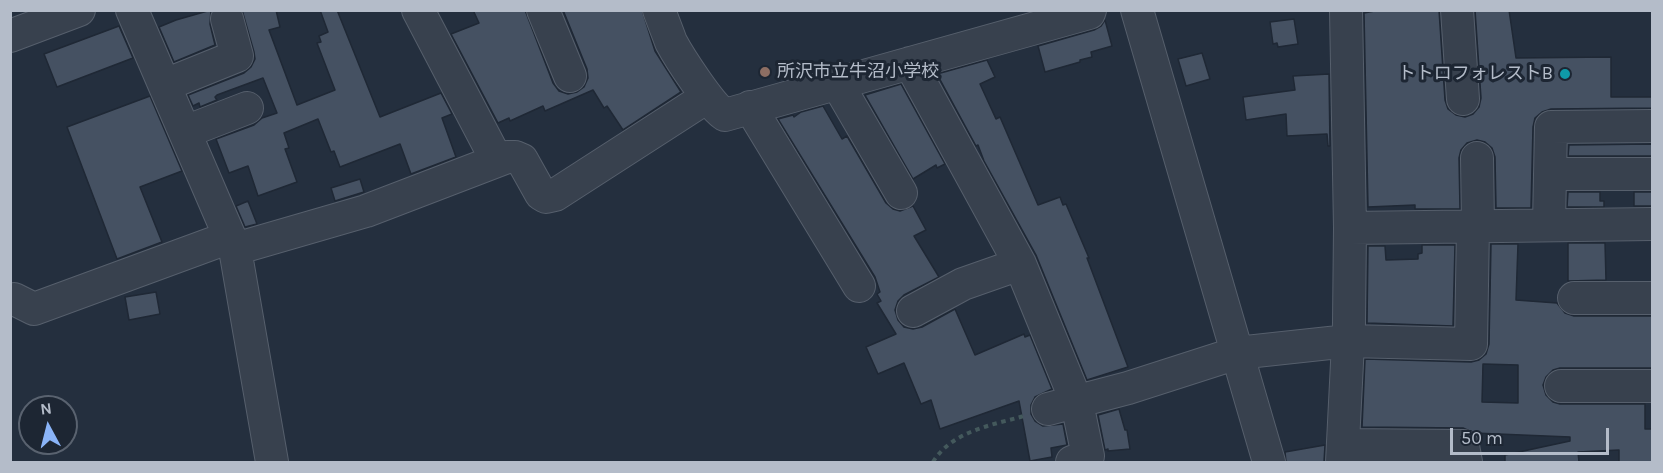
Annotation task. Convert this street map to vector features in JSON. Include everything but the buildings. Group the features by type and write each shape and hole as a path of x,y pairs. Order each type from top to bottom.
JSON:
{"street":[{"path":"10,36 79,10"},
{"path":"132,10 233,243 272,462"},
{"path":"418,10 496,159"},
{"path":"659,10 672,44 707,97 725,115 1089,13 1090,10"},
{"path":"1137,10 1269,462"},
{"path":"1346,10 1350,228 1348,341 1342,454 1463,446 1466,462"},
{"path":"1456,10 1463,99"},
{"path":"550,13 570,76"},
{"path":"165,85 237,56 227,20"},
{"path":"910,63 1020,264 1062,406 1088,456 1072,462"},
{"path":"837,83 901,193"},
{"path":"10,300 14,299 34,309 233,243 366,211 496,159 515,157 522,160 541,194 546,197 555,195 707,97"},
{"path":"750,107 859,286"},
{"path":"185,132 247,108"},
{"path":"1549,224 1551,127 1653,126"},
{"path":"1062,406 1237,353 1348,341 1471,344 1477,158"},
{"path":"1550,174 1653,174"},
{"path":"1350,228 1653,224"},
{"path":"913,311 963,284 1020,264"},
{"path":"1574,298 1653,297"},
{"path":"1561,386 1653,386"}],"path":[{"path":"933,462 943,448 974,430 1062,406"}],"place":[{"name":"所沢市立牛沼小学校","path":"765,72"},
{"name":"トトロフォレストB","path":"1565,74"}]}
